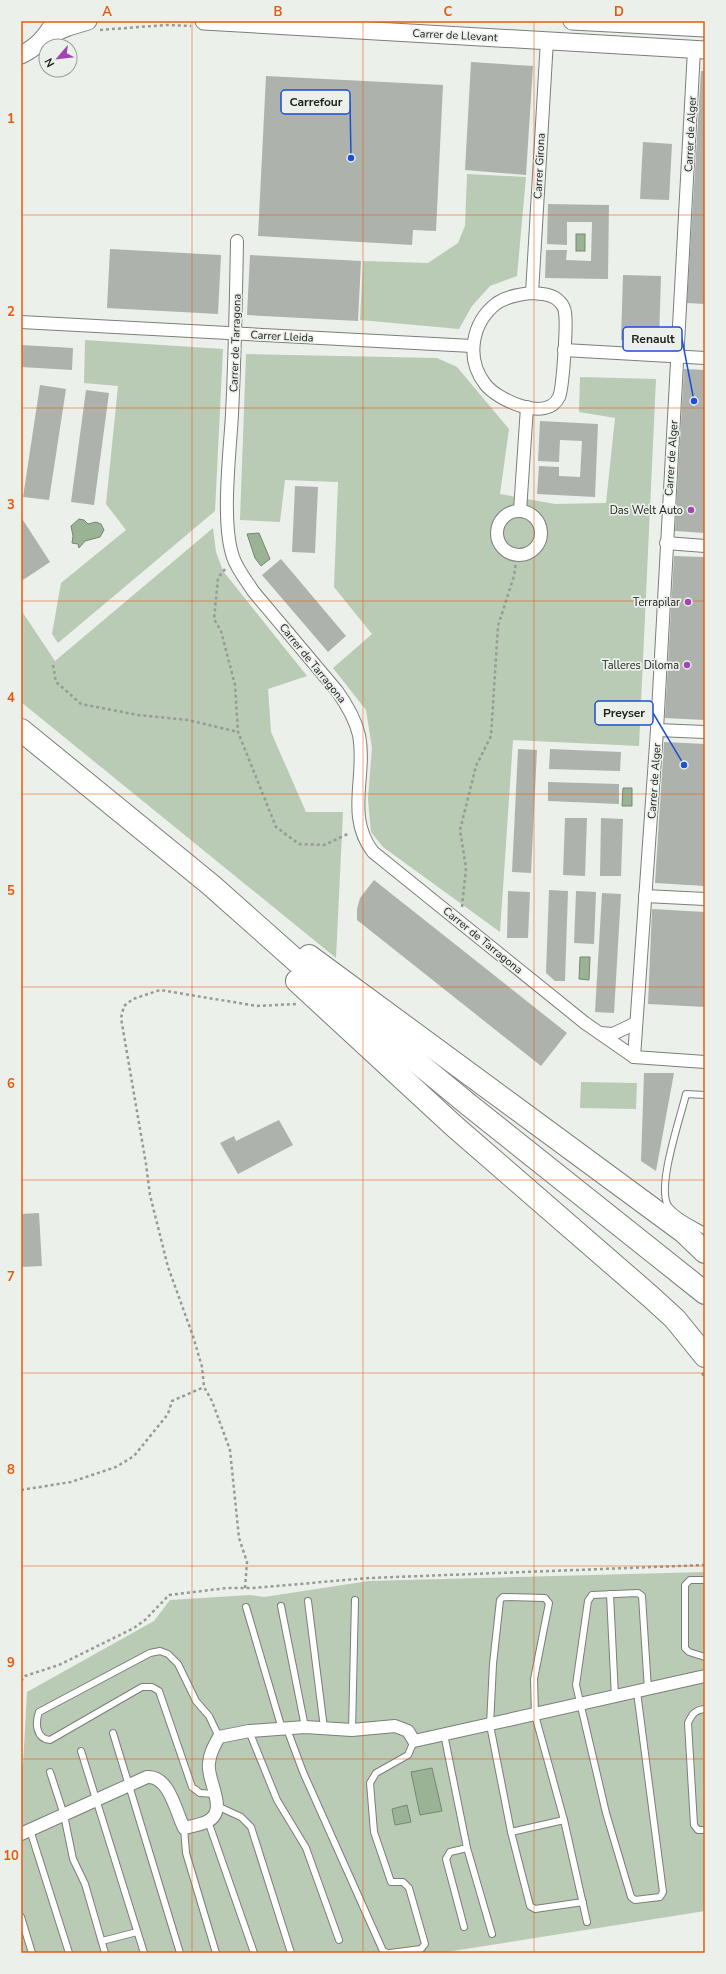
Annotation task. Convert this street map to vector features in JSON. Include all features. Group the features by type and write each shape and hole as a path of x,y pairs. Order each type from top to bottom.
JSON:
{"highway":[{"path":"21,730 211,885 678,1228 705,1252"},
{"path":"21,745 324,996 697,1287"},
{"path":"211,885 454,1126 656,1301 675,1319 705,1356"}],"main road":[{"path":"21,56 35,47 45,37 55,21"},
{"path":"45,37 68,26 88,21"},
{"name":"Carrer de Llevant","path":"204,21 700,50"},
{"path":"572,21 697,26"}],"street":[{"name":"Carrer Girona","path":"532,293 547,40"},
{"name":"Carrer de Alger","path":"634,1057 657,730 666,544 678,356 700,50"},
{"name":"Carrer de Tarragona","path":"237,241 236,333 228,500 229,536 233,557 241,574 253,591 348,706 359,736 358,812 360,828 365,841 373,852 600,1034 634,1057"},
{"path":"532,293 553,296 561,303 565,312 564,350 559,396 554,404 544,407 527,407 513,404 500,397 485,384 477,367 472,346 477,330 484,316 498,303 514,295 532,293"},
{"name":"Carrer Lleida","path":"21,322 472,346"},
{"path":"564,350 705,358"},
{"path":"520,511 527,407"},
{"path":"520,511 527,512 537,521 541,534 536,547 524,554 517,555 504,548 497,535 501,521 506,515 520,511"},
{"path":"666,544 705,546"},
{"path":"657,730 705,732"},
{"path":"645,896 705,900"},
{"path":"600,1034 613,1034 636,1023"},
{"path":"634,1057 705,1062"},
{"path":"26,1832 147,1777 155,1776 162,1781 184,1828 208,1821 215,1815 217,1806 208,1764 212,1748 219,1738 249,1731 305,1727 352,1730 395,1726 408,1731 414,1741 705,1676"}],"lane":[{"path":"705,1095 686,1094 678,1128 672,1141 664,1198 669,1207 686,1220 705,1231"},
{"path":"705,1580 690,1580 685,1585 685,1648 689,1652 705,1656"},
{"path":"638,1593 642,1596 643,1691 663,1892 660,1897 635,1900 630,1896 606,1813 576,1685 588,1601 592,1595 638,1593"},
{"path":"610,1594 615,1697"},
{"path":"583,1902 535,1909 530,1906 511,1832 490,1725 493,1664 500,1600 503,1597 545,1598 549,1602 534,1679 535,1715 564,1820 583,1902 587,1922"},
{"path":"352,1730 355,1600"},
{"path":"308,1601 324,1728"},
{"path":"281,1606 305,1727"},
{"path":"246,1608 285,1729 383,1951 386,1953"},
{"path":"214,1794 200,1793 192,1787 159,1691 152,1687 142,1687 50,1740 44,1739 39,1734 36,1719 39,1712 150,1653 160,1650 168,1654 178,1664 196,1701 209,1716 219,1738"},
{"path":"705,1709 698,1710 692,1715 688,1723 694,1825 698,1830 705,1830"},
{"path":"249,1731 277,1800 306,1848 339,1940"},
{"path":"113,1733 180,1953"},
{"path":"444,1734 467,1848 492,1934"},
{"path":"390,1953 421,1949 425,1944 409,1888 402,1882 391,1882 374,1832 370,1783 376,1773 408,1755 414,1741"},
{"path":"81,1751 144,1953"},
{"path":"50,1772 64,1815 73,1859 85,1884 105,1953"},
{"path":"217,1806 241,1817 251,1827 291,1953"},
{"path":"511,1832 564,1820"},
{"path":"208,1821 254,1953"},
{"path":"184,1828 186,1854 216,1953"},
{"path":"26,1832 69,1953"},
{"path":"464,1927 446,1859 450,1852 467,1848"},
{"path":"21,1917 32,1953"},
{"path":"102,1941 137,1932"}],"path":[{"path":"460,921 466,868 460,830 476,766 491,736 498,626 514,576 517,555"},
{"path":"233,557 218,578 214,619 221,631 235,685 238,732 276,827 299,844 324,845 360,828"},
{"path":"53,664 56,682 81,704 138,715 188,720 238,732"},
{"path":"244,1588 247,1562 239,1538 230,1450 212,1400 204,1386 202,1367 193,1336 168,1267 150,1195 121,1018 124,1006 133,999 160,990 257,1006 324,996"},
{"path":"21,1490 71,1482 101,1470 116,1467 134,1456 168,1414 172,1401 204,1386"}],"shaded area":[{"path":"467,174 526,177 517,276 490,286 472,306 459,329 360,320 363,261 428,263 458,243 465,226"},
{"path":"576,234 585,234 585,251 576,251"},
{"path":"85,340 223,349 215,511 58,643 52,634 61,583 126,530 106,504 118,386 84,383"},
{"path":"246,354 437,358 457,367 509,429 500,494 555,504 606,503 615,418 579,412 580,377 656,379 639,746 513,740 500,932 383,847 371,832 368,799 372,748 366,710 333,668 372,634 334,587 338,482 285,480 280,522 240,520"},
{"path":"79,519 84,520 88,524 96,522 101,524 104,530 100,537 85,541 79,548 78,544 72,543 73,536 71,526"},
{"path":"213,528 216,552 223,571 307,676 268,689 271,732 306,812 343,812 336,958 21,702 21,610 55,661"},
{"path":"259,533 270,559 261,566 255,558 247,534"},
{"path":"623,788 632,788 632,806 622,806"},
{"path":"580,957 590,957 589,980 579,979"},
{"path":"581,1082 637,1083 636,1109 580,1108"},
{"path":"705,1572 705,1911 440,1953 23,1953 21,1948 21,1768 23,1765 27,1692 154,1621 170,1600 250,1595 264,1597 369,1581"},
{"path":"432,1768 442,1811 420,1815 411,1772"},
{"path":"407,1805 411,1822 395,1825 392,1809"}],"building":[{"path":"471,62 533,66 526,175 465,170"},
{"path":"701,71 705,71 705,304 687,303"},
{"path":"266,76 443,85 436,231 413,230 412,245 258,236"},
{"path":"643,142 672,144 669,200 640,199"},
{"path":"548,204 609,205 608,279 545,278 546,250 567,250 566,260 591,261 592,222 567,222 567,245 547,244"},
{"path":"110,249 221,255 218,314 107,308"},
{"path":"250,255 361,261 358,321 247,315"},
{"path":"623,275 661,276 659,341 621,340"},
{"path":"21,345 73,348 72,370 21,367"},
{"path":"684,369 705,370 705,533 675,531"},
{"path":"40,385 66,389 49,500 23,497"},
{"path":"86,390 109,393 94,505 71,502"},
{"path":"540,421 598,424 595,497 537,494 539,466 559,467 559,476 580,477 582,441 560,440 559,462 538,461"},
{"path":"295,486 318,487 315,553 292,552"},
{"path":"21,517 50,562 23,580 21,576"},
{"path":"674,556 705,557 705,720 665,718"},
{"path":"281,559 346,636 328,652 262,575"},
{"path":"664,742 705,744 705,886 655,883"},
{"path":"518,749 537,750 531,873 512,872"},
{"path":"550,749 621,752 620,771 549,769"},
{"path":"548,782 619,784 619,804 548,801"},
{"path":"565,818 587,818 585,876 563,875"},
{"path":"601,818 623,819 621,876 600,876"},
{"path":"374,880 567,1033 541,1066 357,920 357,909 360,898"},
{"path":"549,890 568,891 565,981 555,981 546,973"},
{"path":"508,891 530,892 528,938 507,938"},
{"path":"576,891 596,892 594,944 574,943"},
{"path":"602,893 621,894 614,1013 595,1012"},
{"path":"652,909 705,912 705,1007 648,1004"},
{"path":"644,1073 674,1073 656,1171 641,1161"},
{"path":"279,1120 293,1145 238,1174 220,1143 234,1136 236,1141"},
{"path":"39,1213 42,1266 21,1267 21,1214"}],"place":[{"name":"Carrefour","path":"351,158"},
{"name":"Renault","path":"694,401"},
{"name":"Das Welt Auto","path":"691,510"},
{"name":"Terrapilar","path":"688,602"},
{"name":"Talleres Diloma","path":"687,665"},
{"name":"Preyser","path":"684,765"}]}
